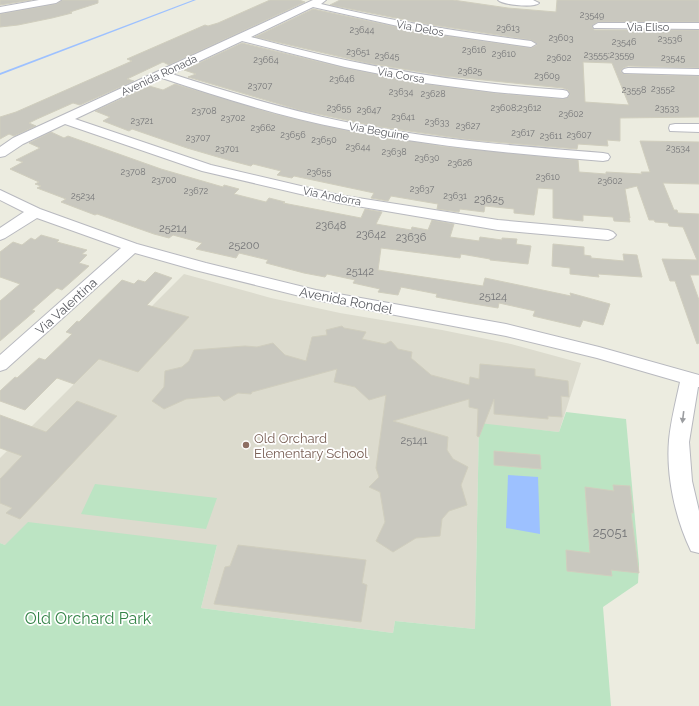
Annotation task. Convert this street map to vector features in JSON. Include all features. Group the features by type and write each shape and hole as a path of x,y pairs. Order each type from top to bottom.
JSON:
{"street":[{"path":"0,10 56,0"},
{"path":"503,0 534,3"},
{"name":"Avenida Ronada","path":"0,153 18,141 316,2"},
{"name":"Via Delos","path":"316,2 356,16 412,27 531,44"},
{"name":"Via Eliso","path":"598,26 699,26"},
{"name":"Via Corsa","path":"241,37 310,56 380,72 481,87 563,94"},
{"path":"628,72 699,72"},
{"name":"Via Beguine","path":"161,74 230,97 292,113 399,135 499,149 603,157"},
{"name":"Via Andorra","path":"65,120 207,168 339,199 498,224 608,235"},
{"path":"675,128 699,128"},
{"name":"Avenida Rondel","path":"0,194 34,212 132,247 201,267 302,292 506,330 599,353 694,380"},
{"path":"0,235 34,212"},
{"name":"Via Valentina","path":"0,365 132,247"},
{"path":"694,380 684,408 679,442 683,484 691,523 699,544"}],"shaded area":[{"name":"Old Orchard Elementary School","path":"184,274 271,298 340,313 442,330 511,344 581,363 559,432 479,424 475,629 395,621 393,633 201,608 217,545 5,545 0,543 0,458"}],"green space":[{"name":"Old Orchard Park","path":"566,412 626,419 639,564 638,583 603,607 611,706 0,706 0,543 5,545 28,522 217,545 201,608 393,633 395,621 475,629 479,423 559,432"},
{"path":"95,484 217,498 206,529 81,514"}],"water":[{"path":"508,475 538,477 540,534 506,528"}],"building":[{"path":"0,0 31,0 0,5"},
{"path":"62,0 98,0 98,3 70,12 72,13 52,18 0,27 0,14 56,4"},
{"path":"270,0 299,0 305,2 169,65 163,62 127,79 134,81 80,105 73,103 29,123 36,126 14,136 9,134 0,139 0,117 16,112 132,61 127,59 205,25 208,26 218,23"},
{"path":"340,0 453,0 508,8 556,12 557,0 699,0 699,22 598,22 592,26 594,30 699,30 699,68 628,66 620,71 624,74 699,76 699,117 620,118 620,141 607,140 608,146 578,144 577,149 471,140 374,126 299,110 188,77 196,74 184,70 242,43 345,68 425,84 494,93 563,99 570,95 568,90 563,88 444,76 367,63 255,37 313,9 420,32 531,48 537,45 531,40 426,24 330,5","holes":["583,62 612,63 629,105 585,102"]},
{"path":"175,84 275,114 344,130 440,146 578,160 579,172 642,174 641,172 650,172 640,141 699,142 699,184 663,183 674,210 677,210 678,213 699,214 699,275 690,275 699,300 699,343 697,344 675,281 670,281 662,259 697,260 683,227 669,226 668,223 649,220 637,186 625,189 630,222 614,221 613,217 583,215 583,221 553,218 553,189 538,188 534,215 514,213 514,209 485,206 484,212 460,209 459,212 437,209 438,204 391,196 388,201 371,198 374,193 294,176 292,178 277,175 281,171 253,164 251,166 228,160 132,129 129,131 103,121 110,117 95,111 149,86 163,90"},
{"path":"51,132 64,138 68,136 161,169 223,187 224,185 239,189 234,194 266,202 269,198 285,202 283,203 361,218 365,209 382,212 376,224 411,230 412,227 428,230 432,220 454,224 450,237 479,241 480,237 502,240 502,238 517,239 516,244 531,246 528,264 490,260 461,254 460,258 381,248 378,270 483,286 485,278 571,296 570,293 610,304 603,325 583,320 580,327 533,316 535,311 499,303 498,308 436,297 437,294 401,287 398,295 378,292 380,289 353,283 355,280 327,274 325,277 304,273 266,263 268,260 239,253 236,258 196,249 202,243 173,235 169,238 154,234 97,214 95,215 61,202 66,199 37,188 41,186 35,184 39,182 10,169 23,162 16,160 40,148 29,143"},
{"path":"41,235 59,240 57,242 87,250 82,254 87,255 79,263 89,266 62,290 57,288 32,310 35,311 0,341 0,301 20,284 0,277 0,252 13,242 22,245 31,238 35,240"},
{"path":"553,244 584,247 584,255 591,256 591,258 624,261 623,254 637,255 642,277 598,274 599,277 570,274 570,268 552,266"},
{"path":"155,272 172,278 147,305 189,317 138,372 99,359 74,384 57,378 25,410 0,401 0,391 39,358 45,360 72,334 66,332 77,321 79,322 122,280 134,284 138,280 145,282"},
{"path":"342,326 344,328 366,332 362,339 385,344 391,341 398,349 412,352 411,358 431,375 469,385 470,377 479,379 480,364 535,369 535,376 568,381 569,397 561,396 562,417 548,416 548,419 494,414 494,399 479,437 477,436 478,409 469,407 469,399 393,421 448,437 447,450 453,459 468,467 461,485 467,505 449,511 442,519 440,536 416,538 393,552 376,541 385,522 380,492 369,487 379,477 376,468 386,395 369,400 355,387 334,382 337,369 252,392 251,394 238,393 224,401 219,396 186,399 164,409 152,401 164,387 165,371 182,367 189,361 194,350 245,346 257,347 273,343 285,355 306,361 312,337 327,335 326,330"},
{"path":"77,401 117,416 20,519 6,513 12,508 0,503 0,479 22,456 0,448 0,415 46,432"},
{"path":"494,451 540,455 541,469 494,465"},
{"path":"613,485 630,486 633,513 631,513 639,573 611,570 612,576 567,571 566,550 590,553 585,487 614,491"},
{"path":"238,545 366,560 362,583 367,585 361,622 214,604 225,567 230,566"}],"waterway":[{"path":"0,74 195,0"}],"place":[{"name":"Old Orchard Elementary School","path":"246,445"}]}
